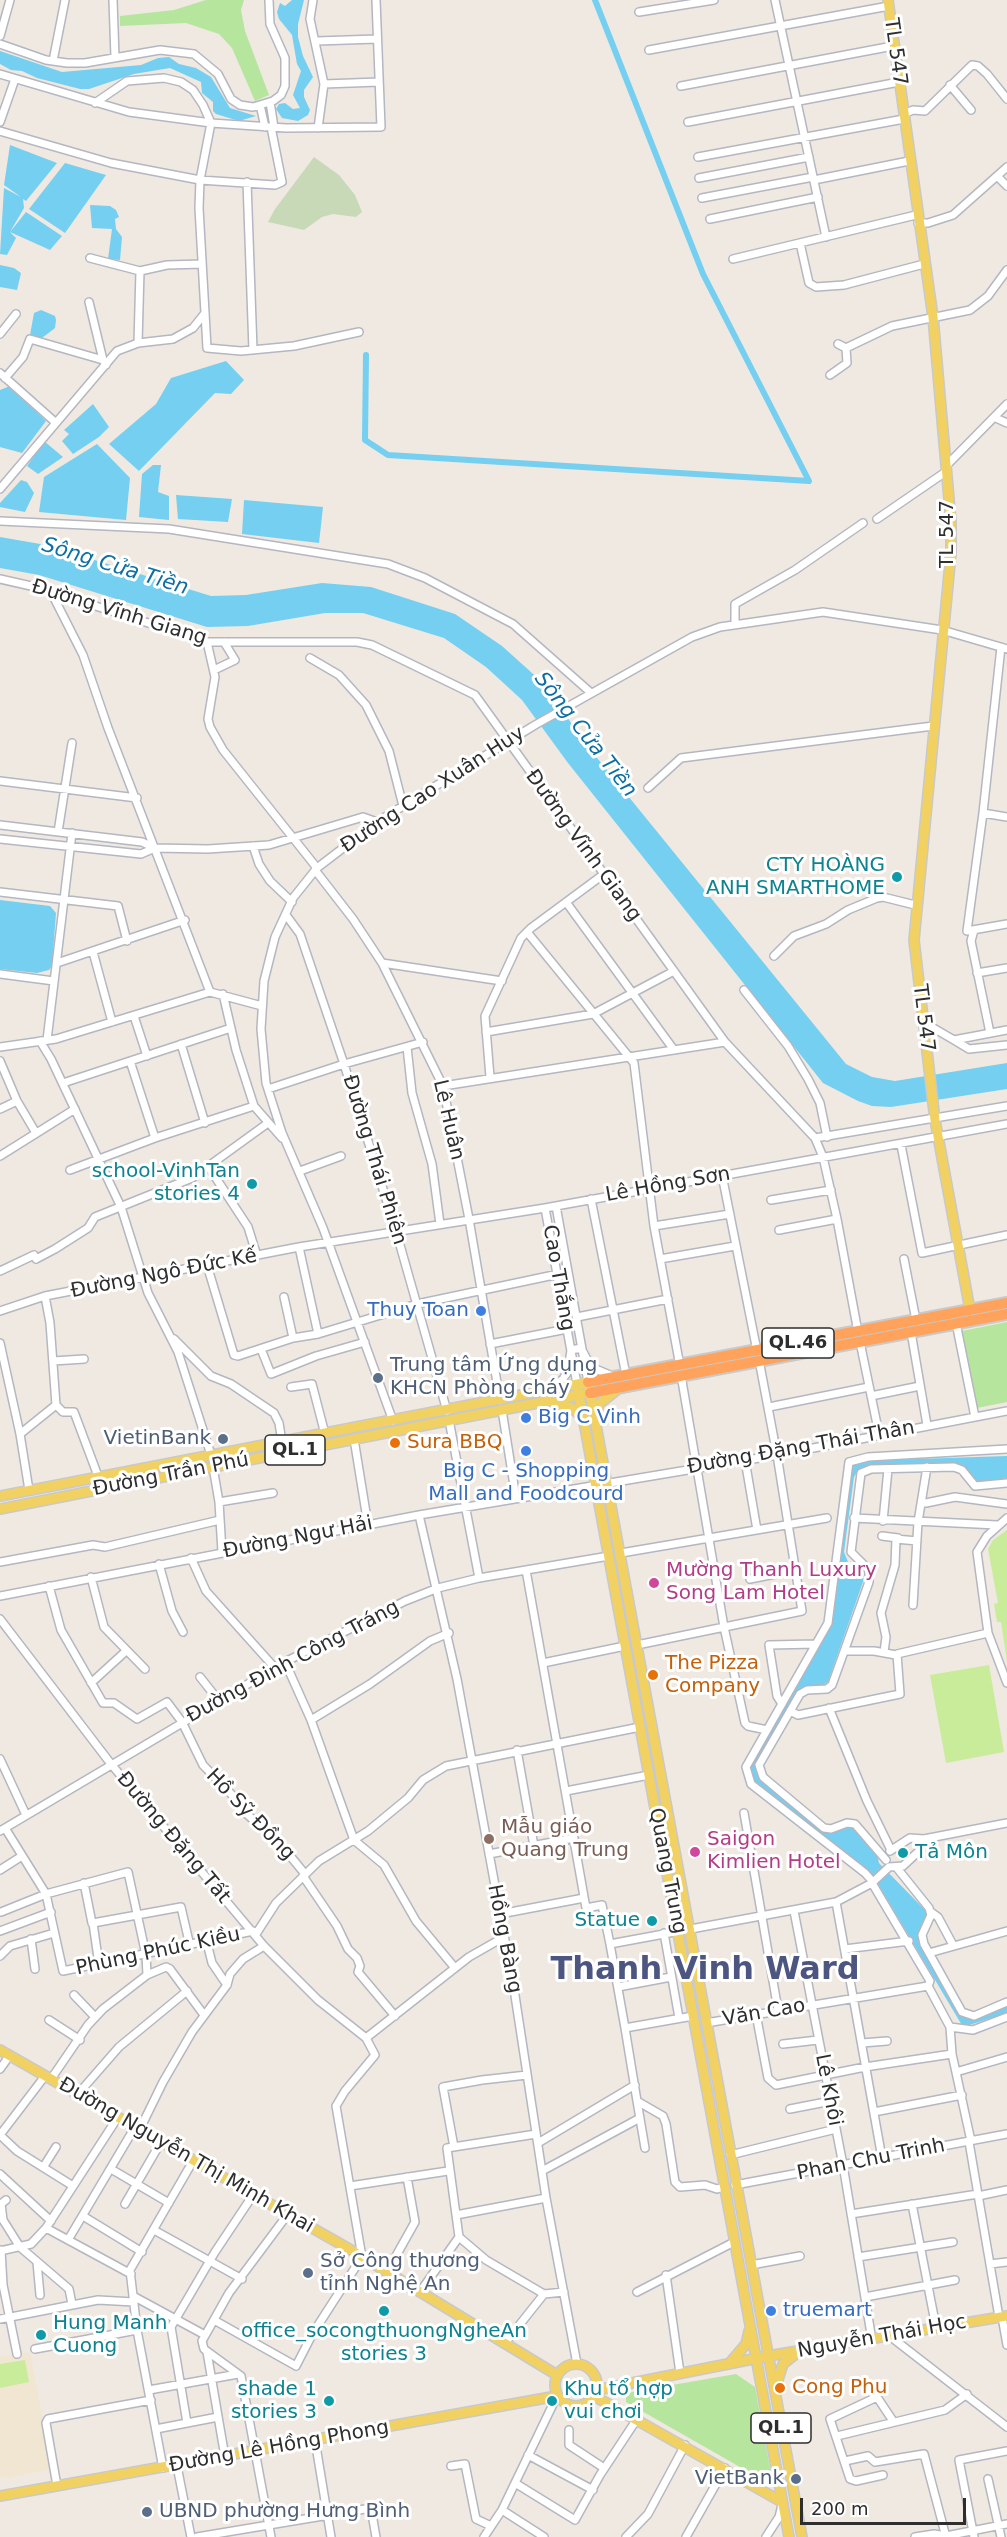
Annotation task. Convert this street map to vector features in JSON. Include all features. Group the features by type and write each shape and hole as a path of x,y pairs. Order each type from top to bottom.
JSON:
{"highway":[{"name":"QL.46","path":"584,1388 859,1337 910,1332 955,1318 970,1310 1007,1303"},
{"name":"QL.46","path":"859,1337 916,1320 1007,1314"}],"main road":[{"name":"TL 547","path":"888,3 917,219 933,317 947,468 951,553 915,905 914,940 935,1120"},
{"path":"935,1120 956,1245 970,1310"},
{"path":"595,1422 599,1404 624,1379"},
{"name":"Đường Trần Phú","path":"501,1405 547,1391 584,1388"},
{"name":"Đường Trần Phú","path":"0,1496 325,1434 394,1426 501,1405 548,1401 584,1388"},
{"name":"Quang Trung","path":"584,1388 595,1422 621,1553 768,2356"},
{"name":"Quang Trung","path":"584,1388 585,1423 756,2359"},
{"path":"548,1401 572,1408 581,1414 585,1423"},
{"name":"Đường Trần Phú","path":"0,1509 354,1439 394,1426"},
{"path":"211,1455 213,1467"},
{"path":"98,1476 101,1489"},
{"path":"12,1493 15,1506"},
{"path":"609,1556 621,1553"},
{"path":"625,1646 637,1644"},
{"path":"661,1841 673,1838"},
{"name":"Đường Nguyễn Thị Minh Khai","path":"0,2050 362,2257 557,2375"},
{"path":"724,2187 735,2185"},
{"path":"729,2364 746,2344 748,2317"},
{"name":"Nguyễn Thái Học","path":"756,2359 1003,2317"},
{"path":"775,2395 781,2368 800,2351"},
{"name":"QL.1","path":"768,2356 802,2537"},
{"path":"756,2359 680,2373 596,2393 585,2404 578,2407 563,2403 557,2396 555,2388 557,2375 569,2365 577,2364 592,2372 596,2393 637,2419 782,2502 795,2500"},
{"name":"QL.1","path":"756,2359 789,2537"},
{"name":"Đường Lê Hồng Phong","path":"0,2496 557,2396"}],"street":[{"path":"0,36 10,0"},
{"path":"53,61 65,0"},
{"path":"113,0 115,57"},
{"path":"0,44 22,53 53,61 85,63 160,50 194,54 218,74 231,99 240,105 261,105 281,95 287,72 285,58 270,24 269,0"},
{"path":"314,0 310,19 317,41 324,84 318,128"},
{"path":"0,74 129,112 211,123 270,127 381,127 376,0"},
{"path":"639,12 714,0"},
{"path":"775,0 826,237"},
{"path":"649,51 781,27 888,3"},
{"path":"317,41 377,39"},
{"path":"681,86 893,46"},
{"path":"698,157 904,117 913,110 925,111 969,67 975,65 987,74 1007,99"},
{"path":"95,103 127,81 165,78 182,82 193,90 211,123 206,136 200,180 207,348 253,350 294,346 359,332"},
{"path":"0,122 15,79"},
{"path":"324,84 379,82"},
{"path":"688,122 899,82"},
{"path":"950,86 971,110"},
{"path":"270,102 270,127"},
{"path":"0,131 111,163 200,180 275,184 282,182 270,127 261,105"},
{"path":"699,178 809,157"},
{"path":"702,198 909,161"},
{"path":"733,259 917,219 948,218 971,202 1007,167"},
{"path":"997,177 1007,186"},
{"path":"247,182 253,350"},
{"path":"710,219 818,197"},
{"path":"800,243 809,283 816,287 844,285 924,264"},
{"path":"90,258 140,271 167,265 202,264"},
{"path":"846,348 892,326 970,310 988,296 1007,270"},
{"path":"138,343 140,271"},
{"path":"89,302 104,362"},
{"path":"0,489 104,362 117,351 138,343 173,339 193,328 204,313"},
{"path":"0,334 16,314"},
{"path":"55,422 2,376 23,357 30,339 104,362"},
{"path":"838,344 846,348"},
{"path":"830,375 847,363 846,348"},
{"path":"877,519 947,468 1007,404"},
{"path":"996,418 1007,423"},
{"path":"0,521 169,529 388,564 425,578 513,624 590,692"},
{"path":"735,624 735,604 795,570 862,523"},
{"name":"Đường Vĩnh Giang","path":"0,579 51,592 207,642 357,642 372,645 475,695 725,1042 815,1138 823,1157 831,1190 879,1434"},
{"path":"51,592 83,655 108,728 185,920 210,992"},
{"name":"Đường Cao Xuân Huy","path":"394,1426 329,1242 286,1142 268,1089 261,1029 264,981 272,948 292,902 316,869 377,822 590,692 692,637 735,624 822,612 942,630 1004,648"},
{"name":"Lê Huân","path":"207,642 214,670 213,699 208,719 210,727 223,750 295,839 382,963 443,1086 470,1219 516,1498"},
{"path":"214,670 235,660 224,642"},
{"path":"1004,648 967,931 1007,924"},
{"path":"310,658 339,675 366,705 389,751 403,806"},
{"path":"648,788 681,758 933,726"},
{"path":"58,832 72,742"},
{"path":"0,781 137,798"},
{"path":"983,813 1007,817"},
{"path":"0,825 142,842 155,848 208,849 253,846 295,839 363,817 377,822"},
{"path":"72,833 57,963 43,1040 121,1207 142,1277 171,1336 198,1409 211,1455"},
{"path":"0,839 141,854 155,848"},
{"path":"253,846 270,881 292,902"},
{"path":"490,1077 485,1016 521,938 604,874"},
{"path":"0,892 118,906 127,941"},
{"path":"774,956 794,936 826,924 848,910 877,898 883,897 915,905"},
{"path":"566,903 674,1050"},
{"name":"Đường Thái Phiên","path":"286,915 300,934 344,1064 396,1231 448,1415 479,1578"},
{"path":"57,963 185,920"},
{"path":"974,930 971,938 990,1033"},
{"path":"527,932 627,1057 634,1062 654,1226 724,1627 746,1724 767,1730"},
{"path":"93,952 112,1022"},
{"path":"382,963 502,981"},
{"path":"977,973 1007,969"},
{"path":"486,1032 593,1014 674,970"},
{"path":"0,974 54,981"},
{"path":"744,990 788,1046 808,1079 820,1103 827,1137"},
{"path":"0,1047 43,1040 112,1022 210,992 262,1006"},
{"path":"223,994 254,1106 286,1142"},
{"path":"134,1016 147,1056"},
{"path":"923,1022 969,1049 1007,1045"},
{"path":"63,1083 231,1028"},
{"path":"954,1040 1007,1030"},
{"path":"268,1089 344,1064 423,1042"},
{"path":"443,1086 725,1042"},
{"path":"181,1044 205,1123"},
{"path":"407,1047 412,1093 432,1164 440,1224"},
{"path":"0,1061 17,1101 36,1133"},
{"path":"130,1061 155,1138"},
{"path":"0,1110 17,1101"},
{"path":"70,1170 155,1138 254,1106"},
{"path":"815,1138 935,1120 1007,1106"},
{"path":"0,1156 75,1109"},
{"path":"0,1271 34,1255 36,1259 88,1228 95,1217 192,1178 268,1123"},
{"name":"Lê Hồng Sơn","path":"329,1242 545,1208 1007,1125"},
{"path":"901,1145 922,1253 1007,1235"},
{"path":"300,1171 341,1156"},
{"path":"208,1166 248,1227 257,1256"},
{"path":"637,1644 802,1611 769,1407 722,1175"},
{"path":"771,1200 831,1190"},
{"path":"581,1348 595,1370 624,1379 591,1199"},
{"path":"556,1206 577,1317 584,1388"},
{"name":"Cao Thắng","path":"545,1208 571,1350 584,1388"},
{"path":"654,1226 730,1214"},
{"path":"779,1230 837,1218"},
{"name":"Đường Ngô Đức Kế","path":"0,1311 45,1296 329,1242"},
{"path":"660,1259 735,1246"},
{"path":"299,1248 318,1334"},
{"path":"904,1259 916,1320"},
{"path":"207,1265 234,1355 293,1338 318,1334 417,1304 568,1272"},
{"path":"45,1296 56,1406 63,1412 74,1412 98,1476"},
{"path":"284,1297 293,1338"},
{"path":"577,1317 668,1299"},
{"path":"955,1318 975,1417"},
{"path":"490,1344 567,1329"},
{"path":"910,1332 927,1425"},
{"path":"171,1336 211,1376 231,1384 274,1413 279,1423 282,1442"},
{"path":"261,1348 271,1374 316,1356 365,1342"},
{"path":"0,1343 2,1362 20,1434 29,1490"},
{"path":"547,1391 563,1379 571,1350 581,1348"},
{"path":"53,1361 84,1359"},
{"path":"291,1387 312,1384 325,1434"},
{"path":"871,1396 920,1386"},
{"path":"769,1407 869,1387"},
{"path":"20,1434 56,1406"},
{"name":"Đường Đặng Thái Thân","path":"596,1485 777,1455 1007,1411"},
{"path":"354,1439 368,1525"},
{"path":"1007,1449 868,1457 849,1462 828,1620 747,1764 749,1781 865,1873 873,1882 930,1981 928,1986 950,2027 952,2055 962,2095 990,2264 1003,2317 1007,2345"},
{"path":"745,1460 758,1530"},
{"path":"213,1467 219,1502 222,1552"},
{"path":"913,1605 918,1522 927,1467"},
{"path":"953,1946 938,1917 931,1912 855,1824 847,1823 831,1829 824,1828 761,1775 759,1765 790,1711 804,1692 830,1687 870,1578 868,1568 851,1552 861,1473 871,1469 958,1467 971,1484 977,1487 1007,1483"},
{"path":"883,1521 888,1469"},
{"name":"Đường Ngư Hải","path":"0,1596 419,1515 596,1485"},
{"path":"219,1502 273,1493"},
{"path":"926,1503 955,1497 1007,1504"},
{"name":"Hồng Bàng","path":"419,1515 448,1634 489,1854 546,2198 577,2364"},
{"path":"621,1553 827,1518"},
{"path":"854,1518 997,1525"},
{"path":"1007,1518 981,1542 977,1552 988,1633 1007,1683"},
{"path":"0,1562 93,1545 114,1545 220,1520"},
{"path":"882,1536 917,1541"},
{"path":"884,1652 886,1637 881,1613 890,1588 895,1544 898,1538"},
{"name":"Đường Đinh Công Tráng","path":"3,1830 285,1662 405,1601 438,1588 479,1578 609,1556"},
{"path":"191,1558 206,1591 275,1668"},
{"path":"159,1564 172,1611 183,1632"},
{"path":"526,1570 586,1908 602,1905 645,2148"},
{"path":"750,1579 795,1570"},
{"path":"91,1577 104,1627 145,1669"},
{"path":"49,1586 62,1630 103,1703 114,1703 136,1719 166,1702 182,1722"},
{"name":"Đường Đặng Tất","path":"0,1619 111,1764 264,1946 318,2000 366,2038"},
{"path":"844,1651 884,1652 896,1655 988,1633"},
{"path":"311,1720 430,1641 448,1634"},
{"path":"782,1704 777,1696 770,1645 816,1644"},
{"path":"543,1663 625,1646"},
{"path":"91,1683 126,1651"},
{"path":"790,1711 798,1715 901,1693 896,1655"},
{"path":"285,1662 311,1720 354,1840 384,1865 416,1921 455,1968"},
{"path":"200,1677 219,1701"},
{"path":"829,1708 867,1801 891,1850 890,1866"},
{"name":"Hồ Sỹ Đồng","path":"182,1722 203,1765 233,1796 239,1807 282,1846 304,1875 337,1926 348,1949 357,1958 360,1966 358,1972 395,2016"},
{"path":"254,1933 276,1903 319,1861 354,1840 408,1798 423,1780 446,1766 471,1759 640,1727"},
{"path":"517,1750 534,1846"},
{"path":"0,1759 26,1815"},
{"path":"566,1791 649,1775"},
{"path":"744,1813 778,2010"},
{"path":"891,1850 910,1838 924,1839 1007,1823"},
{"path":"0,1956 8,1947 54,1933 46,1894 3,1830"},
{"path":"489,1854 574,1838"},
{"path":"610,1944 836,1902 873,1882 890,1866 915,1856 924,1839"},
{"path":"0,1870 22,1856"},
{"path":"1,1912 46,1894 128,1872 139,1915 147,1975"},
{"path":"84,1883 99,1965"},
{"path":"500,1914 584,1898"},
{"path":"836,1902 882,2158"},
{"path":"92,1923 181,1907 189,1946"},
{"name":"Lê Khôi","path":"794,1911 843,2165 872,2340"},
{"path":"0,1931 51,1912"},
{"path":"931,1912 922,1935 929,1953 966,2015 974,2016 1007,2002"},
{"path":"929,1953 1007,1932"},
{"name":"Phùng Phúc Kiều","path":"54,1933 63,1971 254,1933"},
{"path":"664,1934 679,2018"},
{"path":"214,2320 296,2366 362,2257 336,2106 345,2091 375,2055 366,2038 455,1968 504,1937"},
{"path":"31,1939 35,1969"},
{"path":"844,1949 909,1941"},
{"path":"207,1943 212,1962 226,1984"},
{"path":"69,2240 230,1974 243,1959 264,1946"},
{"path":"73,2186 17,2151 0,2135 80,2040 95,2017 147,1975 166,1967 170,1969 204,2015"},
{"path":"618,1986 672,1977"},
{"name":"Văn Cao","path":"706,2024 812,2004 928,1986"},
{"path":"78,2094 119,2047 187,1991"},
{"path":"74,1995 95,2017"},
{"path":"756,2014 771,2083 779,2085 825,2074 952,2055"},
{"path":"625,2028 693,2016"},
{"path":"950,2027 973,2030 1007,2017"},
{"path":"49,2020 80,2040"},
{"path":"783,2044 818,2040"},
{"path":"862,2043 887,2041"},
{"path":"0,2069 10,2055"},
{"path":"956,2072 1007,2057"},
{"path":"454,2147 443,2087 482,2079 527,2075"},
{"path":"538,2143 635,2085"},
{"path":"874,2112 962,2095"},
{"path":"790,2109 831,2101"},
{"path":"637,2102 663,2116 675,2182 680,2187 705,2185 717,2189 724,2187"},
{"path":"17,2354 0,2251 31,2244 49,2224 118,2116"},
{"path":"542,2171 640,2118"},
{"path":"730,2155 836,2129"},
{"path":"536,2134 447,2148 448,2171 459,2237 486,2260 544,2294 564,2292"},
{"name":"Phan Chu Trinh","path":"735,2185 1007,2134"},
{"path":"125,2204 161,2142"},
{"path":"44,2166 56,2147"},
{"path":"163,2468 137,2330 130,2270 193,2161"},
{"path":"111,2169 170,2203"},
{"path":"350,2186 448,2171"},
{"path":"0,2174 49,2224 69,2240 131,2274"},
{"path":"387,2272 415,2222 407,2177"},
{"path":"851,2214 1007,2190"},
{"path":"187,2423 171,2327 253,2195"},
{"path":"456,2215 546,2198"},
{"path":"6,2200 1,2204 2,2220 20,2247 69,2289 72,2304"},
{"path":"912,2204 936,2328"},
{"path":"225,2457 207,2352 202,2341 229,2293 242,2279 288,2214"},
{"path":"83,2216 142,2252"},
{"path":"154,2230 242,2279"},
{"path":"420,2292 459,2237"},
{"path":"637,2292 666,2275 734,2242"},
{"path":"858,2257 953,2242"},
{"path":"751,2265 800,2256"},
{"path":"37,2262 40,2295"},
{"path":"990,2264 1007,2262"},
{"path":"666,2275 680,2373"},
{"path":"865,2297 955,2280"},
{"path":"505,2343 544,2294"},
{"path":"0,2319 105,2299 134,2299 205,2335"},
{"path":"35,2349 137,2330"},
{"path":"891,2337 1007,2427"},
{"path":"207,2352 241,2376 271,2537"},
{"path":"149,2390 238,2374"},
{"path":"837,2436 945,2410 967,2394"},
{"path":"484,2537 502,2510 557,2396"},
{"path":"883,2475 851,2480 831,2418 876,2397 893,2421"},
{"path":"57,2486 46,2424 48,2419 151,2400"},
{"path":"156,2429 218,2417"},
{"path":"515,2483 576,2520 604,2468 637,2419"},
{"path":"569,2430 569,2445 604,2468"},
{"path":"315,2440 331,2537"},
{"path":"626,2537 648,2514 685,2445"},
{"path":"974,2534 959,2460 1007,2451"},
{"path":"845,2461 868,2456 875,2462 924,2454 946,2536"},
{"path":"528,2455 593,2490"},
{"path":"451,2466 465,2464 476,2519 491,2526"},
{"path":"177,2466 191,2537"},
{"path":"686,2537 725,2468"},
{"path":"988,2479 1003,2525 1001,2537"},
{"path":"766,2537 779,2517 782,2502"},
{"path":"197,2537 371,2508 376,2537"},
{"path":"502,2510 544,2537"},
{"path":"915,2537 933,2534 946,2536 974,2534 1003,2525"},
{"path":"529,2537 534,2530"}],"shaded area":[{"path":"30,2352 52,2469 6,2478 0,2477 0,2357"}],"green space":[{"path":"206,0 244,0 241,10 245,31 269,95 255,101 232,48 219,34 186,23 120,26 120,16 174,10"},
{"path":"314,157 339,175 355,195 362,212 356,217 333,214 322,217 304,230 268,222 275,209"},
{"path":"1007,1322 1007,1402 977,1408 962,1331"},
{"path":"1007,1530 1007,1661 1001,1622 997,1622 994,1604 998,1603 988,1549 993,1540"},
{"path":"989,1665 1004,1752 946,1763 930,1675"},
{"path":"25,2360 29,2382 0,2388 0,2364"},
{"path":"736,2374 755,2387 771,2473 761,2479 626,2402 626,2393"}],"water":[{"path":"292,0 304,0 298,24 298,37 303,56 313,77 304,90 304,97 310,110 308,115 298,121 282,118 276,109 279,104 285,103 293,109 300,108 293,95 301,71 297,64 292,35 279,19 277,12 280,3 285,6"},
{"path":"0,51 62,72 141,65 158,58 169,57 179,64 196,68 211,77 230,108 256,116 239,121 216,114 213,111 213,102 202,93 201,82 170,68 134,74 89,89 80,89 37,78 22,71 11,70 0,64"},
{"path":"10,145 57,163 26,201 23,199 24,208 10,232 16,238 7,255 0,254 4,188 21,197 4,185"},
{"path":"65,163 106,175 65,233 29,209"},
{"path":"90,205 110,206 116,210 119,217 115,219 116,229 122,237 120,260 108,259 112,229 92,228"},
{"path":"26,212 62,236 50,250 10,232"},
{"path":"0,265 14,268 21,273 17,290 0,287"},
{"path":"41,310 55,316 56,320 55,328 42,338 30,335 34,313"},
{"path":"226,361 244,380 231,394 215,393 139,471 109,444 156,404 171,378"},
{"path":"10,386 46,421 22,453 0,447 0,390"},
{"path":"93,404 109,427 99,437 73,454 62,441 69,434 64,430"},
{"path":"44,441 63,457 38,474 27,466"},
{"path":"97,444 130,478 126,520 39,512 44,477"},
{"path":"153,465 161,465 158,492 169,496 169,520 139,517 142,474"},
{"path":"21,480 27,482 34,493 25,512 0,507 0,503"},
{"path":"176,495 232,499 228,522 178,519"},
{"path":"244,500 323,507 319,543 242,534"},
{"name":"Sông Cửa Tiền","path":"0,537 46,545 211,596 246,595 322,583 371,587 455,614 502,646 542,682 589,748 846,1064 872,1077 895,1081 1007,1063 1007,1089 891,1107 872,1106 823,1083 568,763 522,700 486,667 444,638 363,613 325,613 248,626 207,627 39,575 0,568"},
{"path":"0,900 50,906 56,913 52,966 49,970 37,973 0,969"},
{"path":"1007,1456 1007,1478 978,1484 974,1483 963,1467 954,1464 871,1466 858,1471 854,1477 844,1552 848,1562 862,1571 864,1579 828,1682 820,1687 801,1689 793,1699 755,1768 758,1776 822,1830 833,1833 847,1826 855,1829 877,1854 879,1863 926,1911 926,1920 919,1934 921,1945 960,2014 974,2018 1007,2006 1007,2013 963,2027 878,1884 752,1780 749,1765 830,1624 851,1465 856,1461"}],"waterway":[{"path":"366,355 365,440 388,455 809,481 703,274 595,0"}],"place":[{"name":"CTY HOÀNG ANH SMARTHOME","path":"897,877"},
{"name":"school-VinhTan stories 4","path":"252,1184"},
{"name":"Thuy Toan","path":"481,1311"},
{"name":"Trung tâm Ứng dụng KHCN Phòng cháy","path":"378,1378"},
{"name":"Big C Vinh","path":"526,1418"},
{"name":"VietinBank","path":"223,1439"},
{"name":"Sura BBQ","path":"395,1443"},
{"name":"Big C - Shopping Mall and Foodcourd","path":"526,1451"},
{"name":"Mường Thanh Luxury Song Lam Hotel","path":"654,1583"},
{"name":"The Pizza Company","path":"653,1675"},
{"name":"Mẫu giáo Quang Trung","path":"489,1839"},
{"name":"Saigon Kimlien Hotel","path":"695,1852"},
{"name":"Tả Môn","path":"903,1853"},
{"name":"Statue","path":"652,1921"},
{"name":"Sở Công thương tỉnh Nghệ An","path":"308,2273"},
{"name":"office_socongthuongNgheAn stories 3","path":"384,2311"},
{"name":"truemart","path":"771,2311"},
{"name":"Hung Manh Cuong","path":"41,2335"},
{"name":"Cong Phu","path":"780,2388"},
{"name":"shade 1 stories 3","path":"329,2401"},
{"name":"Khu tổ hợp vui chơi","path":"552,2401"},
{"name":"VietBank","path":"796,2479"},
{"name":"UBND phường Hưng Bình","path":"147,2512"}],"district":[{"name":"Thanh Vinh Ward","path":"705,1971"}]}
